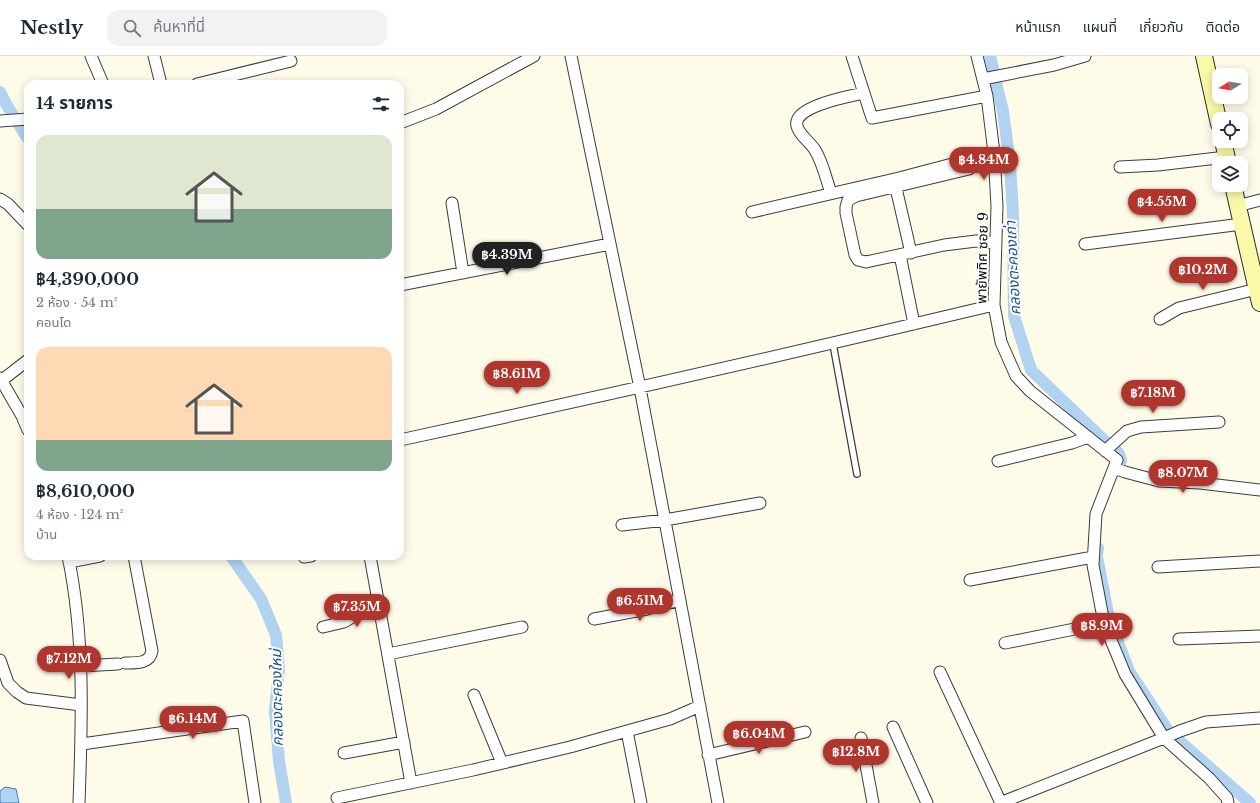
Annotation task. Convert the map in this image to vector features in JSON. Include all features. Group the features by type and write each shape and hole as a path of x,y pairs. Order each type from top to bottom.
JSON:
{"street":[{"path":"91,56 101,80"},
{"path":"154,56 160,80"},
{"path":"404,121 436,109 534,56"},
{"path":"571,56 639,384 718,803"},
{"path":"852,56 872,118 987,96"},
{"name":"พายัพทิศ ซอย 9","path":"977,56 987,96 994,153 997,206 994,305 1001,342 1016,376 1030,391 1105,451 1115,464 1125,472 1159,481 1260,490"},
{"path":"983,80 1054,65 1085,56"},
{"path":"1204,56 1216,112"},
{"path":"213,80 291,61"},
{"path":"831,193 819,159 815,151 798,129 797,121 799,117 808,110 820,104 864,93"},
{"path":"0,121 24,119"},
{"path":"752,212 899,178 994,153"},
{"path":"1120,167 1212,161"},
{"path":"969,169 848,200 846,213 852,246 858,260 866,262 944,245 976,241 996,243"},
{"path":"896,188 906,254 914,324"},
{"path":"1160,319 1179,308 1259,299 1234,192"},
{"path":"0,200 8,204 24,221"},
{"path":"1237,206 1260,200"},
{"path":"452,203 464,273"},
{"path":"1085,244 1242,224"},
{"path":"404,284 610,244"},
{"path":"404,431 833,344 994,305"},
{"path":"24,363 1,380 24,421"},
{"path":"404,439 639,384"},
{"path":"1105,451 1127,431 1141,427 1219,422"},
{"path":"998,461 1072,443 1088,437"},
{"path":"1115,464 1096,514 1093,565 1104,623 1125,674 1164,738 1209,778 1227,798 1228,803"},
{"path":"622,525 665,520 760,503"},
{"path":"970,580 1093,558"},
{"path":"69,560 80,637 82,744 79,803"},
{"path":"80,666 121,664 146,660 151,656 152,651 135,560"},
{"path":"371,560 411,783"},
{"path":"1158,566 1260,561"},
{"path":"594,619 680,600"},
{"path":"324,627 344,622 378,601"},
{"path":"1005,643 1104,623"},
{"path":"388,654 522,627"},
{"path":"1179,639 1260,636"},
{"path":"0,660 8,683 26,698 81,705"},
{"path":"940,672 1000,803 1206,722 1260,718"},
{"path":"474,695 502,763"},
{"path":"337,798 570,747 670,719 700,706"},
{"path":"82,744 243,721 255,803"},
{"path":"893,727 926,803"},
{"path":"627,731 641,803"},
{"path":"708,755 805,732"},
{"path":"861,738 873,803"},
{"path":"344,753 404,742"}],"lane":[{"path":"833,344 857,474"}],"water":[{"path":"5,787 16,789 19,803 0,803 0,791"}],"waterway":[{"name":"คลองตะคองเก่า","path":"990,56 994,72"},
{"name":"คลองตะคองเก่า","path":"996,83 1003,111 1010,164 1013,214 1014,316 1031,370 1108,444"},
{"name":"คลองตะคองใหม่","path":"0,92 24,133"},
{"name":"คลองตะคองเก่า","path":"1115,449 1121,460 1120,465"},
{"name":"คลองตะคองเก่า","path":"1098,548 1097,556 1109,619 1129,671 1169,732"},
{"name":"คลองตะคองใหม่","path":"234,560 261,599 276,635 279,669 275,711 279,761 286,803"},
{"name":"คลองตะคองเก่า","path":"1176,738 1250,803"}]}
